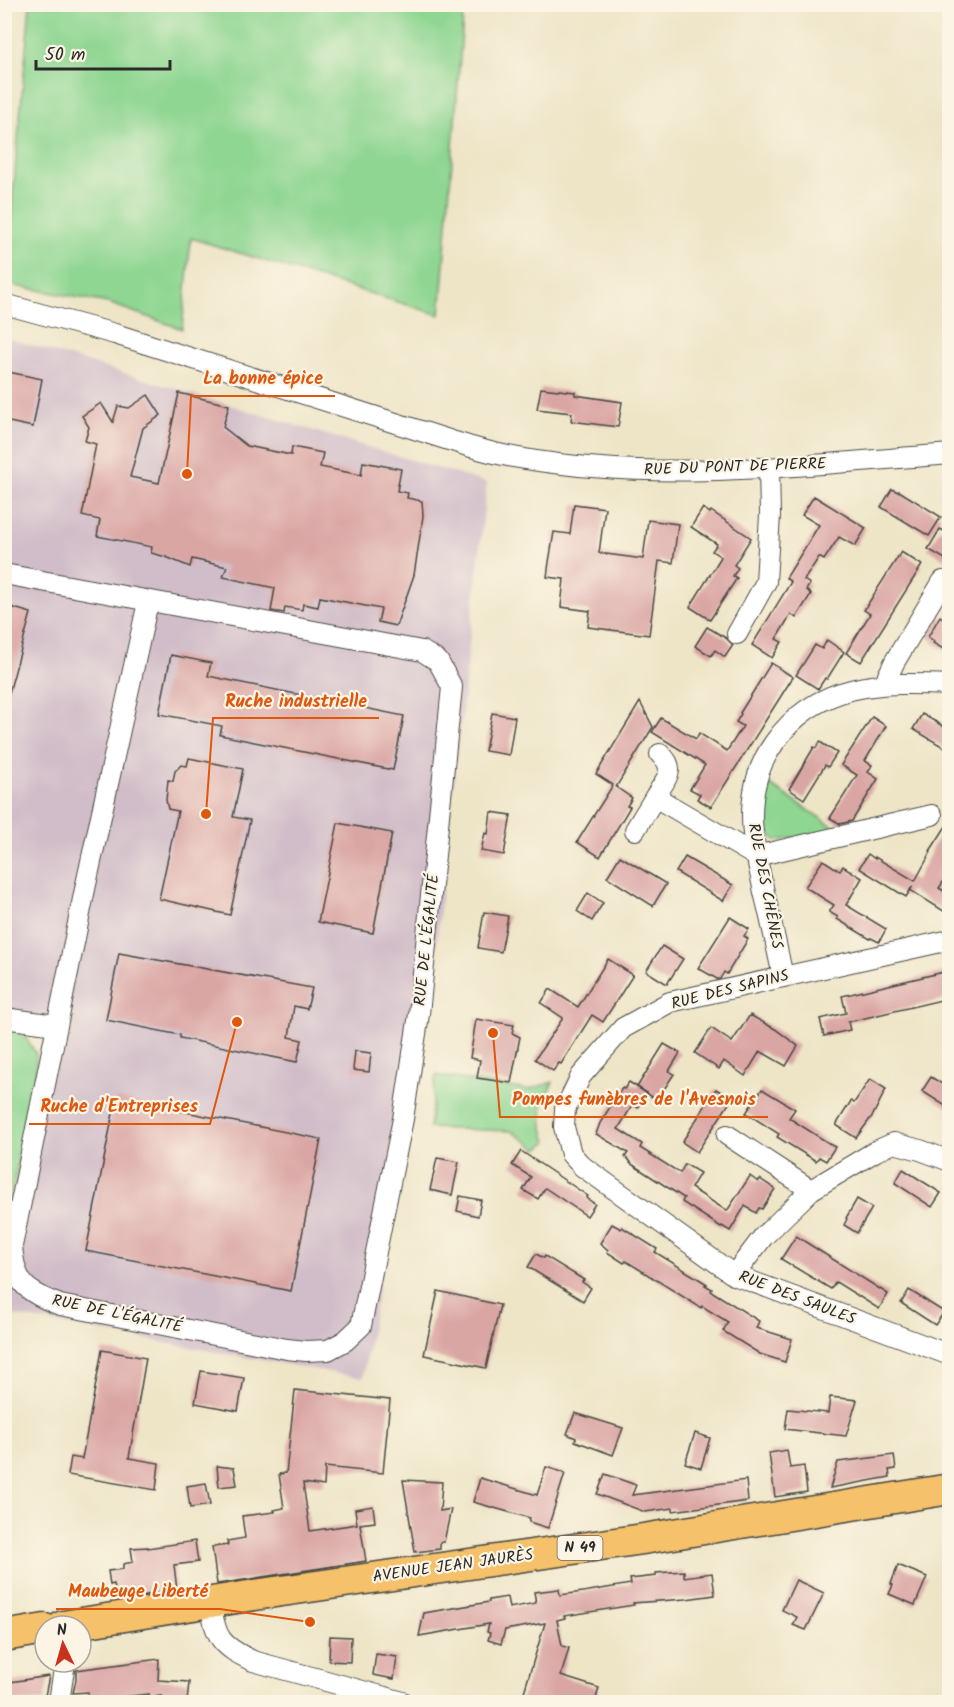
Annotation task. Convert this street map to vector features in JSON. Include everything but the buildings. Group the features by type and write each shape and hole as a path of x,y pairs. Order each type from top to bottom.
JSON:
{"main road":[{"name":"AVENUE JEAN JAURÈS","path":"93,1638 212,1612 261,1594 654,1537 950,1489"},
{"name":"AVENUE JEAN JAURÈS","path":"93,1623 384,1593 658,1553 950,1505"},
{"path":"4,1636 33,1631"},
{"path":"4,1653 33,1648"}],"street":[{"name":"RUE DU PONT DE PIERRE","path":"4,304 116,334 477,449 518,458 578,466 675,472 769,468 950,454"},
{"path":"737,634 766,582 770,514 769,468"},
{"path":"4,574 148,602"},
{"path":"884,684 895,661 943,581"},
{"name":"RUE DE L'ÉGALITÉ","path":"148,602 422,651 438,661 452,687 419,1014 403,1119 361,1326 345,1341 328,1350 287,1349 60,1305 38,1296 21,1283 14,1266 12,1246 56,1025 148,602"},
{"name":"RUE DES CHÊNES","path":"783,976 756,856 752,815 755,785 760,768 783,731 811,706 833,695 884,684 950,685"},
{"path":"635,830 670,767 669,762 660,754"},
{"path":"655,797 756,856 932,814"},
{"name":"RUE DES SAPINS","path":"572,1154 564,1128 565,1109 581,1076 623,1028 670,1002 950,940"},
{"path":"4,1018 56,1025"},
{"path":"727,1135 811,1190"},
{"path":"734,1275 763,1237 811,1190 876,1151 894,1143 950,1161"},
{"name":"RUE DES SAULES","path":"572,1154 582,1166 734,1275 950,1355"},
{"path":"212,1612 218,1636 233,1652 253,1661 403,1702"},
{"path":"59,1702 63,1674"}],"shaded area":[{"path":"4,337 487,483 434,964 363,1378 5,1314 5,1234 46,1033 5,1029"}],"green space":[{"path":"30,5 464,5 440,315 191,238 182,329 108,303 5,284"},
{"path":"770,785 839,830 777,841 770,835 763,822 763,808"},
{"path":"5,1029 16,1030 25,1037 36,1053 36,1078 5,1223"},
{"path":"436,1075 528,1090 553,1082 542,1106 543,1128 547,1142 538,1149 511,1131 429,1128"}],"place":[{"name":"La bonne épice","path":"187,474"},
{"name":"Ruche industrielle","path":"206,814"},
{"name":"Ruche d'Entreprises","path":"237,1022"},
{"name":"Pompes funèbres de l'Avesnois","path":"493,1033"},
{"name":"Maubeuge Liberté","path":"310,1622"}]}
